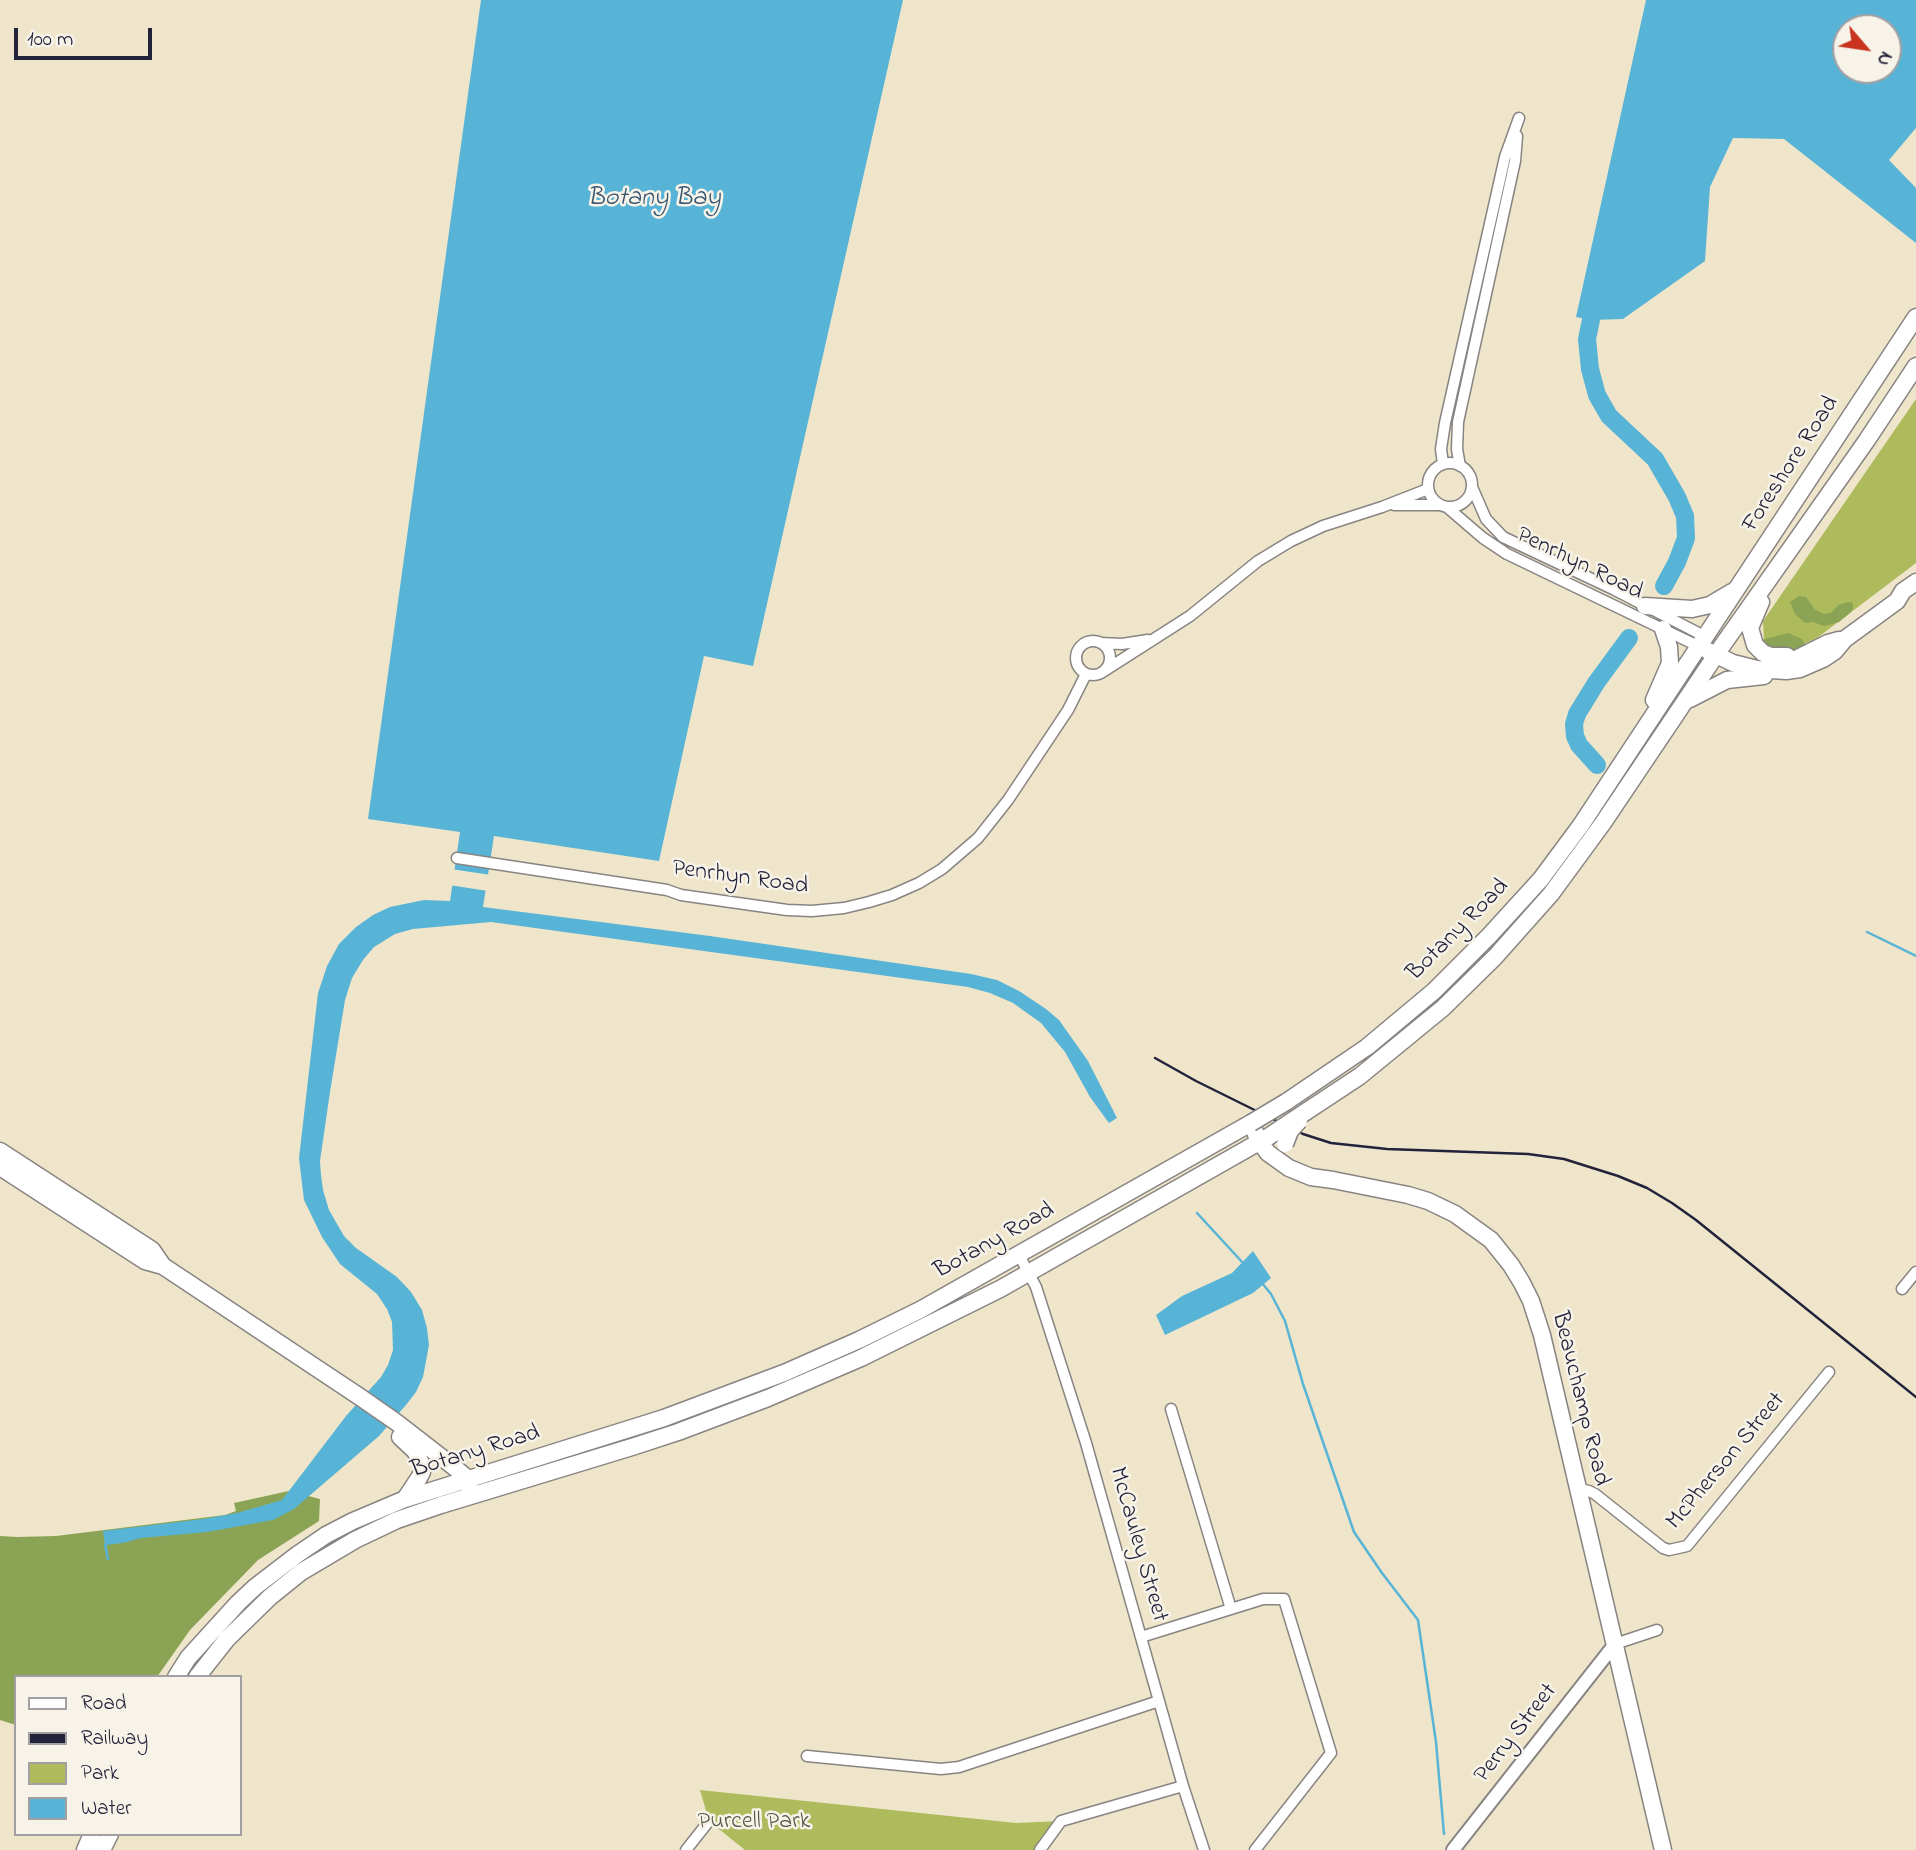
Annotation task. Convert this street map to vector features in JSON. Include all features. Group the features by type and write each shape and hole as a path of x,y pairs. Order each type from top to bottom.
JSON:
{"main road":[{"name":"Foreshore Road","path":"1703,642 1916,317"},
{"name":"Foreshore Road","path":"1719,651 1916,366"},
{"path":"1776,569 1750,628 1755,646 1763,653 1780,657 1810,652"},
{"path":"1897,601 1903,591 1916,582"},
{"path":"1645,606 1684,610 1703,608 1738,588"},
{"path":"1685,702 1727,680 1800,669 1823,659 1835,651 1844,639 1897,601 1916,593"},
{"path":"1623,761 1661,688 1670,663 1669,647 1663,629"},
{"path":"1719,651 1770,660 1794,660 1828,643 1844,639"},
{"path":"1703,642 1744,666 1786,671"},
{"name":"Botany Road","path":"199,1675 227,1639 256,1609 301,1572 355,1539 397,1520 632,1447 768,1398 860,1358 955,1312 1028,1272 1256,1132 1286,1102 1367,1047 1434,991 1516,908 1581,825 1703,642"},
{"name":"Botany Road","path":"177,1675 188,1658 238,1603 274,1571 326,1535 380,1508 405,1499 664,1418 784,1373 920,1310 1019,1255 1256,1132 1307,1111 1360,1076 1416,1031 1469,983 1528,921 1574,864 1719,651"},
{"path":"1307,1111 1290,1131 1285,1144 1286,1154 1295,1162 1322,1172 1333,1180"},
{"name":"Beauchamp Road","path":"1256,1132 1268,1153 1289,1168 1311,1177 1408,1195 1443,1207 1467,1221 1500,1250 1511,1265 1531,1301 1542,1335 1663,1850"},
{"path":"0,1151 41,1186 145,1261 163,1266 360,1397 393,1425 467,1478 471,1496"},
{"path":"0,1167 41,1186"},
{"path":"393,1425 415,1451 422,1465 422,1472 405,1499"}],"street":[{"path":"1443,464 1441,449 1445,423 1505,158 1519,118 1515,161 1458,422 1460,466"},
{"path":"1386,505 1444,506 1457,506 1464,502 1472,487 1471,478 1467,471 1452,463 1443,464 1430,475 1428,489 1432,499 1444,506"},
{"name":"Penrhyn Road","path":"1472,487 1486,519 1503,537 1645,606 1703,642"},
{"path":"1152,639 1122,644 1087,643 1078,651 1077,664 1086,674 1104,671 1190,616 1258,561 1291,541 1322,526 1428,489"},
{"name":"Penrhyn Road","path":"1444,506 1507,554 1663,629 1703,642"},
{"path":"1100,643 1105,646 1110,656 1104,671"},
{"name":"Penrhyn Road","path":"457,858 787,910 844,908 892,895 942,869 978,838 1008,800 1068,710 1086,674"},
{"name":"McCauley Street","path":"1019,1255 1037,1287 1062,1374 1086,1443 1204,1850"},
{"path":"1902,1289 1916,1272"},
{"name":"McPherson Street","path":"1578,1489 1595,1494 1663,1548 1670,1550 1687,1546 1829,1372"},
{"path":"1171,1409 1231,1609"},
{"path":"1141,1637 1263,1600 1284,1599 1331,1754 1255,1850"},
{"path":"1615,1644 1657,1630"},
{"name":"Perry Street","path":"1453,1850 1615,1644"},
{"path":"807,1756 941,1769 959,1767 1159,1701"},
{"path":"1040,1850 1060,1821 1184,1786"},
{"path":"686,1850 709,1821"}],"green space":[{"path":"1916,399 1916,563 1817,638 1800,646 1764,640 1763,621"},
{"path":"1799,596 1806,597 1815,610 1824,614 1831,613 1838,605 1849,602 1853,603 1853,609 1839,622 1824,626 1813,622 1805,623 1795,614 1790,602"},
{"path":"1788,633 1802,639 1806,646 1794,654 1763,649 1761,640"},
{"path":"289,1491 320,1499 319,1521 258,1560 190,1630 158,1675 14,1675 14,1724 0,1720 0,1536 56,1536 225,1515 236,1511 234,1503"},
{"name":"Purcell Park","path":"700,1790 1016,1823 1061,1821 1040,1850 745,1850 709,1821"}],"water":[{"name":"Botany Bay","path":"481,0 903,0 753,666 704,656 659,861 494,836 483,907 710,936 997,980 1019,991 1059,1020 1088,1061 1117,1118 1109,1123 1090,1097 1065,1052 1041,1023 1013,1003 968,987 491,922 413,929 395,934 374,947 352,978 345,1000 320,1161 323,1190 329,1210 344,1236 356,1248 397,1277 411,1292 422,1310 429,1345 423,1377 416,1392 379,1436 294,1509 273,1520 207,1532 141,1538 105,1545 103,1531 203,1519 237,1513 282,1500 346,1416 381,1377 393,1350 392,1322 387,1309 377,1294 340,1264 322,1237 304,1200 299,1158 318,993 327,966 339,944 356,927 390,907 424,900 450,901 460,832 368,819"},
{"path":"1646,0 1916,0 1916,128 1889,160 1916,188 1916,243 1784,139 1733,138 1710,187 1705,261 1623,319 1591,320 1576,317"},
{"path":"1253,1251 1271,1278 1253,1293 1165,1335 1156,1315 1182,1296 1232,1273"}],"pier":[{"path":"451,869 491,875 488,891 449,885"}],"waterway":[{"path":"1591,320 1587,339 1590,369 1597,395 1609,416 1655,459 1685,516 1686,538 1664,586"},
{"path":"1597,765 1579,745 1574,724 1596,683 1629,638"},
{"path":"1867,932 1916,956"},
{"path":"1197,1213 1243,1263"},
{"path":"1262,1283 1285,1321 1303,1384 1354,1532 1418,1620 1436,1742 1444,1834"},
{"path":"108,1543 105,1545 108,1559"}],"railway":[{"path":"1155,1058 1303,1134 1331,1143 1387,1149 1528,1154 1564,1159 1647,1188 1696,1220 1916,1397"}]}
